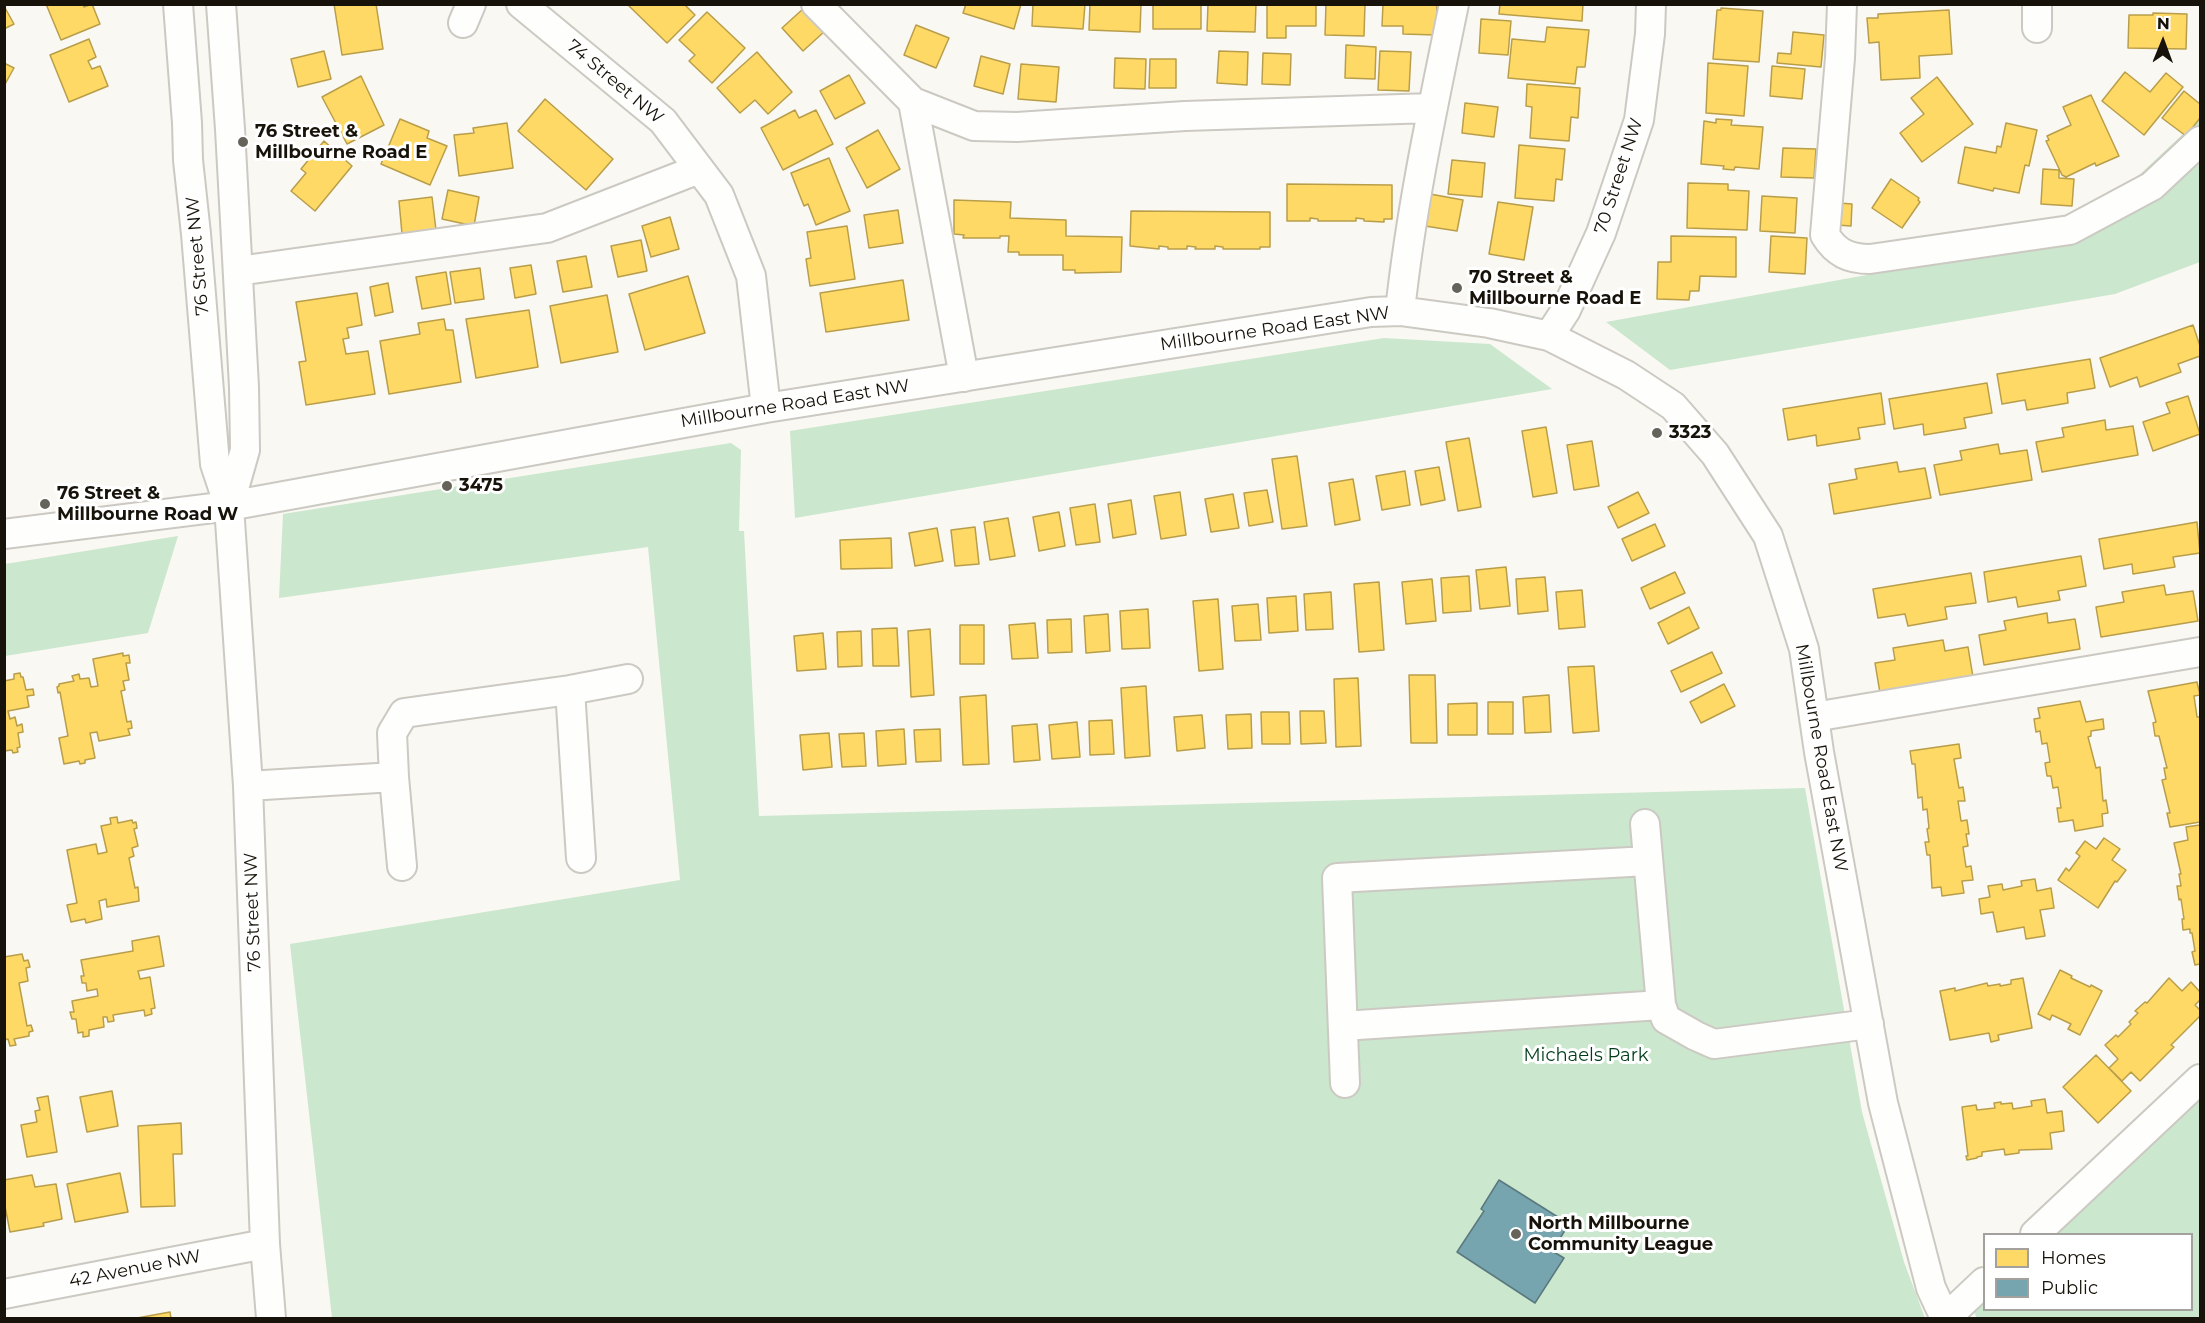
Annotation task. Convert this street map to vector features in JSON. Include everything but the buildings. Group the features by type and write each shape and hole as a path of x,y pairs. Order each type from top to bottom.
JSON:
{"street":[{"name":"76 Street NW","path":"178,4 188,160 215,464 229,506 248,786 271,1318"},
{"name":"76 Street NW","path":"221,4 238,271 245,450 229,506"},
{"name":"74 Street NW","path":"521,4 663,121 719,195 751,276 766,408"},
{"path":"816,4 913,102 974,126 1432,108"},
{"path":"1400,311 1403,280 1432,108 1454,4"},
{"name":"70 Street NW","path":"1548,336 1566,310 1601,233 1639,120 1650,34 1651,4"},
{"path":"1842,4 1826,235 1832,247 1856,259 2070,230 2152,186 2200,141"},
{"path":"913,102 964,377"},
{"path":"238,271 547,228 699,169"},
{"name":"Millbourne Road East NW","path":"4,534 229,506 766,408 1371,312 1400,311 1489,323 1548,336 1626,375 1673,406 1715,454 1768,536 1804,649 1814,717 1883,1103 1931,1288 1945,1318"},
{"path":"1814,717 2200,652"},
{"path":"402,866 392,733 404,713 570,690 628,679"},
{"path":"570,690 581,858"},
{"path":"248,786 394,777"},
{"path":"1645,824 1661,1005 1666,1019 1714,1044 1869,1024"},
{"path":"1345,1083 1337,878 1648,861"},
{"path":"1343,1026 1661,1005"},
{"path":"2036,1233 2200,1079"},
{"name":"42 Avenue NW","path":"4,1294 266,1244"},
{"path":"1945,1318 1983,1283"}],"green space":[{"path":"2200,118 2200,262 2115,294 1670,370 1606,322 2072,238"},
{"path":"1384,338 1490,344 1552,389 795,518 790,431"},
{"name":"Michaels Park","path":"731,443 741,450 739,531 744,531 759,816 1805,788 1862,1112 1904,1262 1925,1318 332,1318 290,944 680,880 648,547 279,598 283,514"},
{"path":"178,536 148,633 5,656 5,564"},
{"path":"2200,1079 2200,1318 1977,1318 1967,1299 1983,1283 1983,1311 2193,1311 2193,1233 2036,1233"}],"place":[{"name":"76 Street & Millbourne Road E","path":"243,142"},
{"name":"70 Street & Millbourne Road E","path":"1457,288"},
{"name":"3323","path":"1657,433"},
{"name":"3475","path":"447,486"},
{"name":"76 Street & Millbourne Road W","path":"45,504"},
{"name":"North Millbourne Community League","path":"1516,1234"}]}
